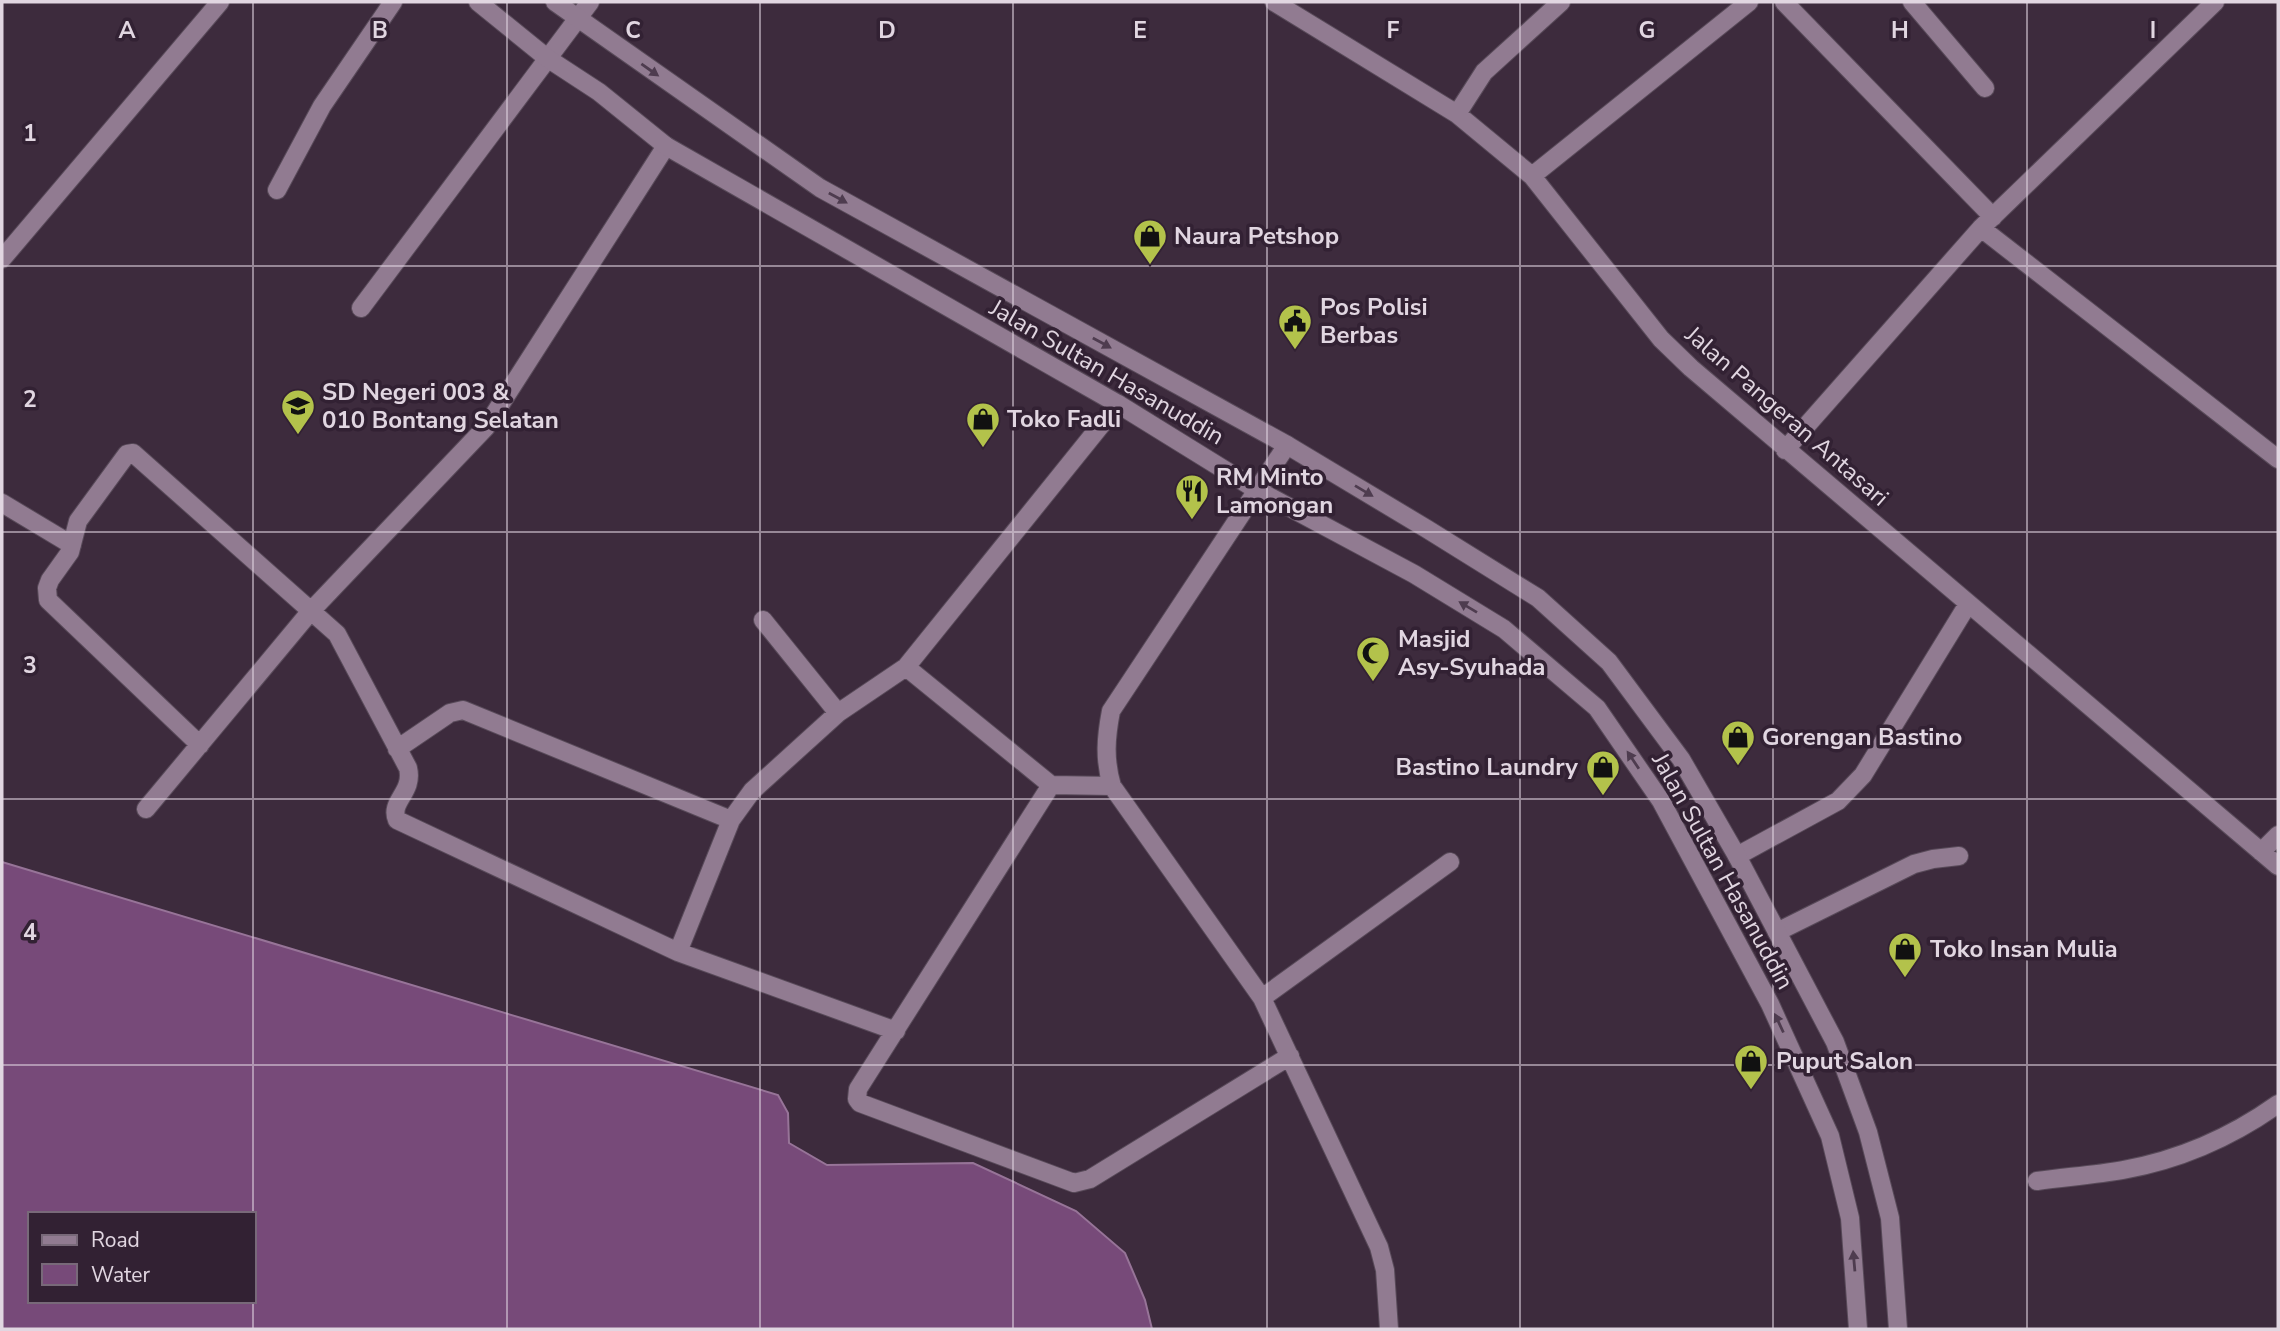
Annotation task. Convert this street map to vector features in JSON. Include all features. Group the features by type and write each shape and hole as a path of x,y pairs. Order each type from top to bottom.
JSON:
{"street":[{"path":"2,259 220,2"},
{"path":"277,190 322,106 393,2"},
{"name":"Jalan Sultan Hasanuddin","path":"478,2 547,58 599,92 666,146 1118,404 1257,489 1414,574 1504,629 1597,708 1661,801 1770,1004 1830,1136 1850,1218 1858,1329"},
{"name":"Jalan Sultan Hasanuddin","path":"555,2 820,188 1287,445 1538,598 1609,662 1681,758 1737,856 1835,1042 1868,1132 1890,1218 1898,1329"},
{"path":"361,308 590,2"},
{"name":"Jalan Pangeran Antasari","path":"1274,2 1457,114 1532,176 1661,339 1691,368 2278,866"},
{"path":"1457,114 1484,72 1561,2"},
{"path":"1532,176 1749,2"},
{"path":"1784,2 1987,222 2278,459"},
{"path":"1912,2 1985,88"},
{"path":"1785,450 1987,222 2215,2"},
{"path":"146,809 310,612 486,427 666,146"},
{"path":"678,952 731,820 752,791 838,713 906,667 1118,404"},
{"path":"1287,445 1111,711 1106,739 1106,765 1112,786 1262,998 1379,1247 1385,1270 1389,1329"},
{"path":"200,745 48,600 47,588 50,580 70,552 84,509 127,454 134,453 337,634 410,776 409,785 394,814 402,824 678,952 897,1031"},
{"path":"2,503 72,545"},
{"path":"1737,856 1838,801 1863,775 1968,604"},
{"path":"763,620 838,713"},
{"path":"906,667 1051,785 1112,786"},
{"path":"397,749 450,713 463,710 731,820"},
{"path":"1051,785 858,1089 857,1099 860,1103 1074,1184 1090,1179 1290,1056"},
{"path":"2261,852 2278,835"},
{"path":"1777,932 1914,864 1959,856"},
{"path":"1262,998 1450,862"},
{"path":"2036,1181 2125,1170 2181,1154 2249,1125 2278,1104"}],"water":[{"path":"2,862 778,1095 788,1113 789,1143 827,1165 973,1163 1076,1211 1125,1253 1145,1300 1152,1329 2,1329"}],"place":[{"name":"Naura Petshop","path":"1150,266"},
{"name":"Pos Polisi Berbas","path":"1295,351"},
{"name":"SD Negeri 003 & 010 Bontang Selatan","path":"298,436"},
{"name":"Toko Fadli","path":"983,449"},
{"name":"RM Minto Lamongan","path":"1192,521"},
{"name":"Masjid Asy-Syuhada","path":"1373,683"},
{"name":"Gorengan Bastino","path":"1738,767"},
{"name":"Bastino Laundry","path":"1603,797"},
{"name":"Toko Insan Mulia","path":"1905,979"},
{"name":"Puput Salon","path":"1751,1091"}]}
